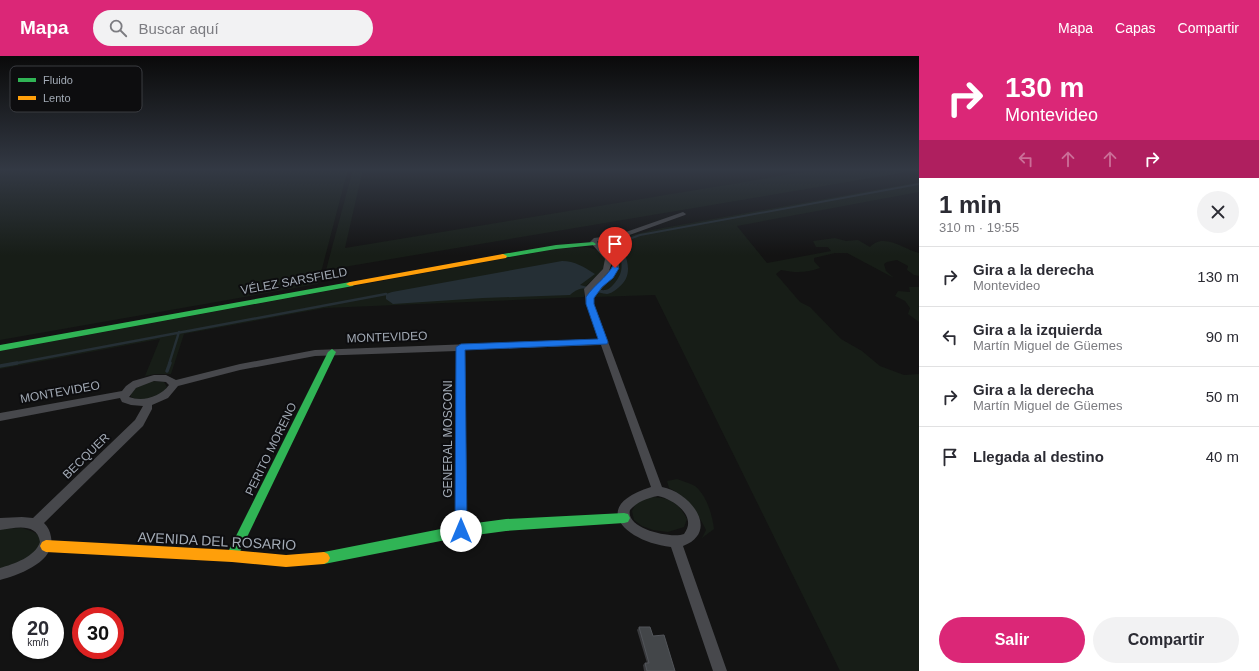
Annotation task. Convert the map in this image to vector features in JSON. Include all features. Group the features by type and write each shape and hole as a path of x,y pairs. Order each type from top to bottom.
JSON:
{"street":[{"path":"607,243 683,214"},
{"path":"590,297 614,272 616,262 614,254 607,243 598,239 594,240 596,245 607,255 608,267 606,272 588,289 590,304 658,491"},
{"name":"VÉLEZ SARSFIELD","path":"0,348 508,255 556,247 596,245"},
{"name":"MONTEVIDEO","path":"174,384 240,367 306,354 604,342"},
{"name":"GENERAL MOSCONI","path":"461,347 461,531"},
{"name":"PERITO MORENO","path":"232,556 332,352"},
{"path":"154,378 169,379 174,384 169,393 148,402 136,404 125,399 124,394 136,384 154,378"},
{"name":"MONTEVIDEO","path":"0,417 124,394"},
{"name":"BECQUER","path":"35,524 139,423 147,409 148,402"},
{"path":"658,491 670,494 686,505 692,514 695,523 693,533 686,539 675,541 654,539 631,527 624,518 623,511 627,504 645,494 658,491"},
{"name":"AVENIDA DEL ROSARIO","path":"46,546 232,556 286,561 321,559 461,531 506,525 624,518"},
{"path":"0,524 35,524 44,531 47,539 46,546 38,556 23,566 0,574"},
{"path":"675,541 720,671"}],"shaded area":[{"path":"0,198 341,198 318,284 0,340"},
{"path":"345,198 356,198 345,248 649,198 755,198 326,270"},
{"path":"832,198 888,198 737,226 767,263 831,251 828,247 816,247 813,241 835,238 846,241 858,240 870,247 882,241 894,243 919,253 919,276 914,275 907,270 908,266 897,260 884,264 886,271 894,278 847,253 835,253 814,258 814,261 820,268 815,270 791,272 781,270 776,274 800,302 810,307 841,339 862,351 880,366 904,375 919,374 919,671 840,671 655,295 595,297 615,273 616,264 613,245 618,239 652,230"},
{"path":"586,247 599,251 604,257 605,265 602,272 586,286 584,297 325,308 184,334 171,374 155,374 145,376 160,339 0,369 0,351 556,249"},
{"path":"623,249 628,265 626,279 616,290 608,294 584,288 575,291 570,295 483,298 393,304 386,299 386,294 392,292 562,261 575,263 595,274 580,285 606,290 617,281 621,272 622,264 618,250"},
{"path":"909,287 919,287 919,322 908,314 910,308 905,301 895,296 898,291 910,292"},
{"path":"152,381 164,382 167,387 161,394 151,398 141,399 131,397 131,394 136,388"},
{"path":"677,479 695,486 706,500 712,517 714,529 702,538 706,530 699,517 687,500 669,488 667,481"},
{"path":"650,497 668,499 680,508 687,519 684,527 668,532 653,530 642,526 634,520 632,511 637,501"},
{"path":"22,528 37,534 41,540 40,544 32,554 22,561 0,569 0,529"}],"building":[{"path":"639,627 650,627 653,636 664,635 675,671 647,671 645,663 649,663"}],"waterway":[{"path":"622,249 620,244 621,242 640,235 844,198"},
{"path":"179,333 386,294"},
{"path":"12,364 179,333"},
{"path":"169,364 179,333"},
{"path":"0,366 17,363"},
{"path":"167,371 170,363"}],"traffic: fast":[{"path":"503,256 556,247 593,244"},
{"path":"0,348 350,284"},
{"path":"232,556 332,352"},
{"path":"324,558 461,531 506,525 624,518"}],"traffic: slow":[{"path":"350,284 503,256"},
{"path":"46,546 232,556 286,561 324,558"}],"route":[{"path":"461,531 461,347 604,342 590,304 590,297 600,285 610,277 615,268"}]}
